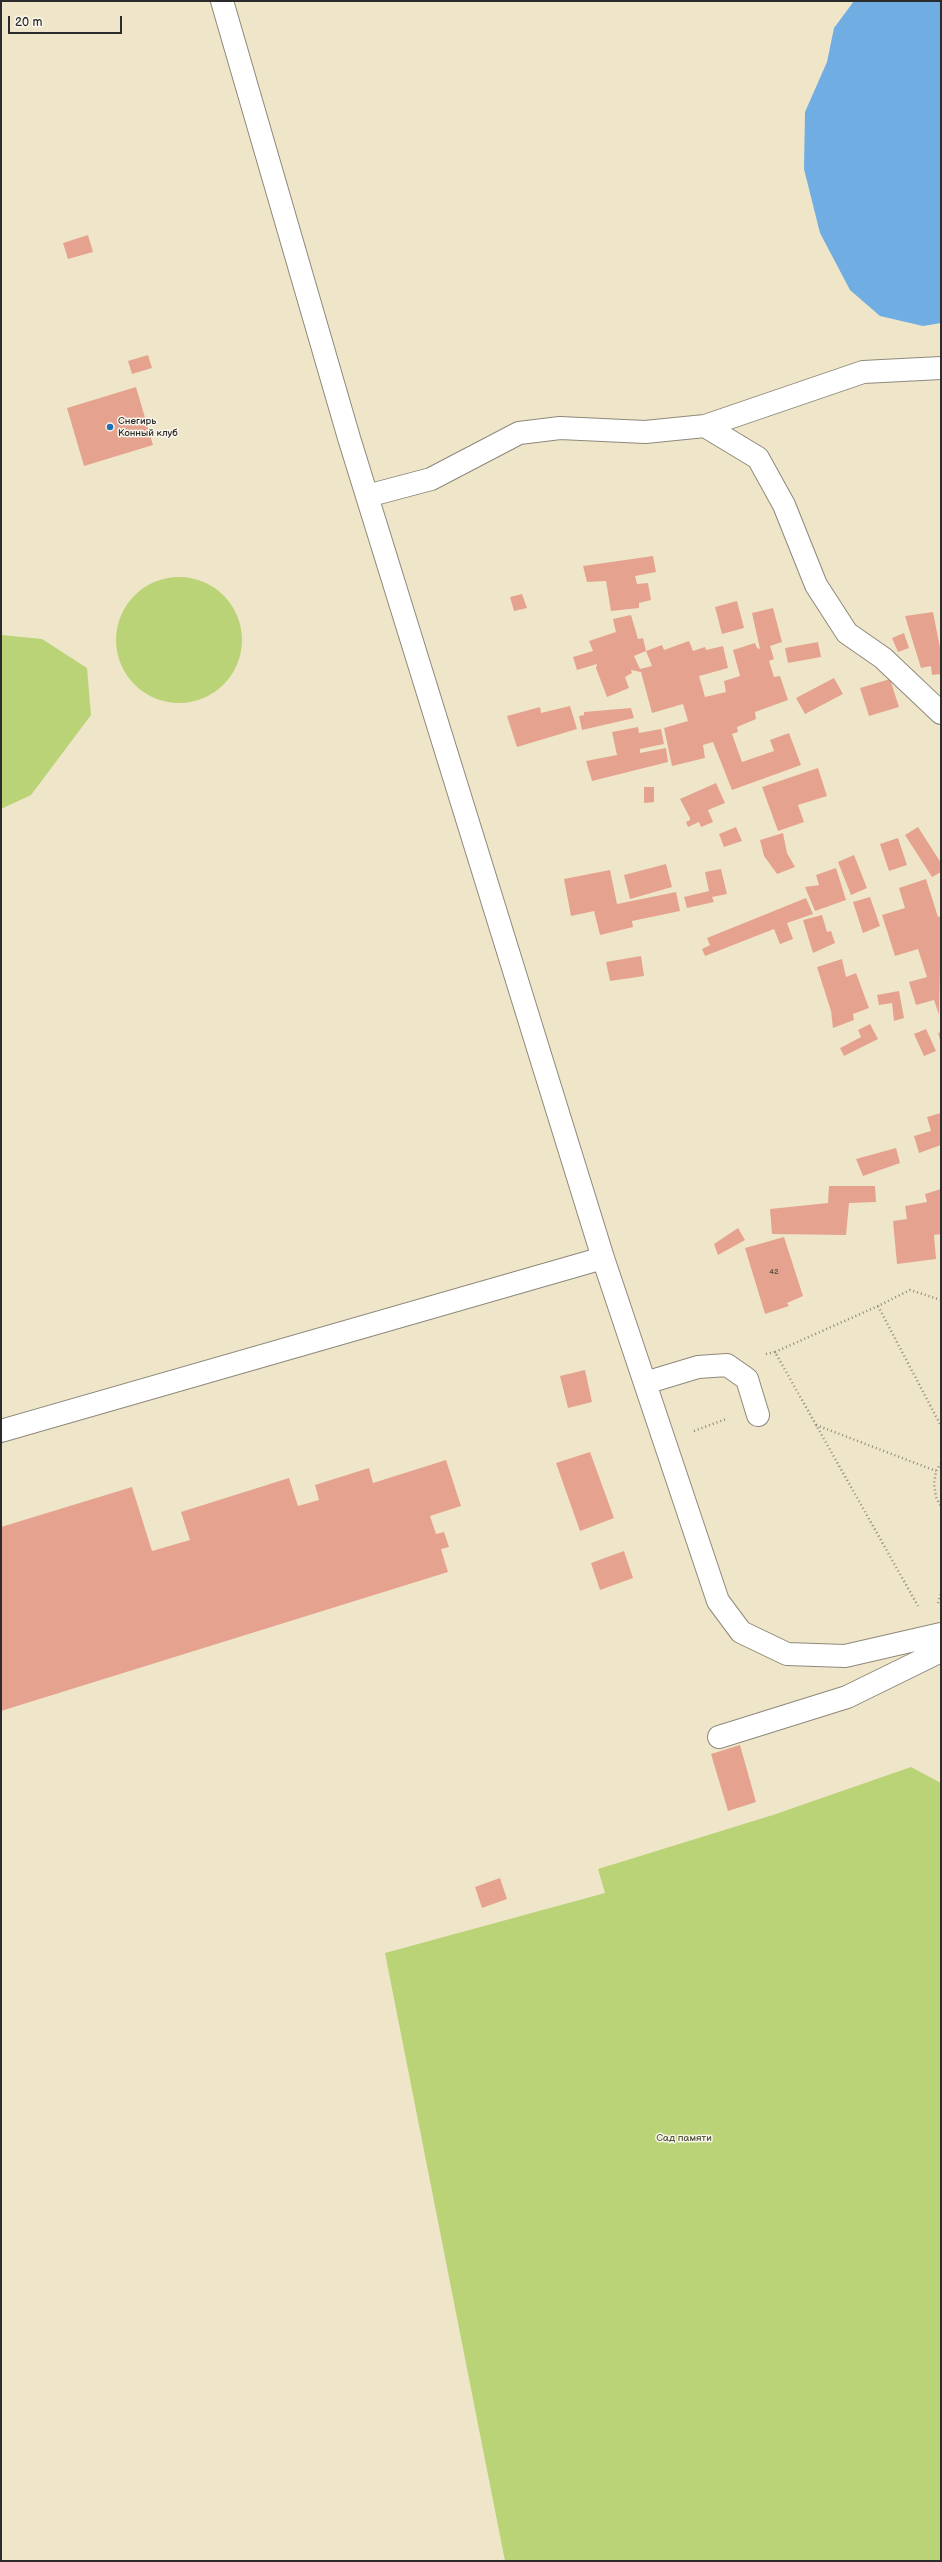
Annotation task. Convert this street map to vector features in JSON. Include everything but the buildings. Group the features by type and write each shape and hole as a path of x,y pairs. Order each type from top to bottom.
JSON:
{"street":[{"path":"222,1 368,496 603,1258 718,1601 741,1632 787,1654 845,1656 941,1634"},
{"path":"368,496 431,479 519,433 560,428 645,432 705,426 863,372 941,368"},
{"path":"705,426 758,458 784,505 816,585 848,633 883,658 941,713"},
{"path":"1,1431 603,1258"},
{"path":"645,1383 698,1367 727,1365 747,1379 757,1412"},
{"path":"719,1736 847,1696 941,1651"}],"path":[{"path":"727,1365 774,1352 878,1306 910,1290 941,1300"},
{"path":"878,1306 941,1426"},
{"path":"774,1352 922,1612"},
{"path":"689,1433 757,1412"},
{"path":"815,1425 936,1471"},
{"path":"941,1463 936,1471 934,1484 936,1497 941,1507"}],"green space":[{"path":"185,577 209,584 224,595 235,610 241,628 241,652 235,670 224,685 209,696 191,702 173,703 149,696 134,685 123,670 117,652 116,634 123,610 134,595 149,584 167,578"},
{"path":"1,635 42,639 87,668 91,715 31,795 1,809"},
{"name":"Сад памяти","path":"911,1767 941,1783 941,2561 505,2561 385,1953 605,1893 598,1869 773,1815"}],"water":[{"path":"854,1 941,1 941,323 923,326 880,316 850,290 820,233 804,169 805,112 827,62 834,28"}],"place":[{"name":"Снегирь Конный клуб","path":"110,427"}]}
